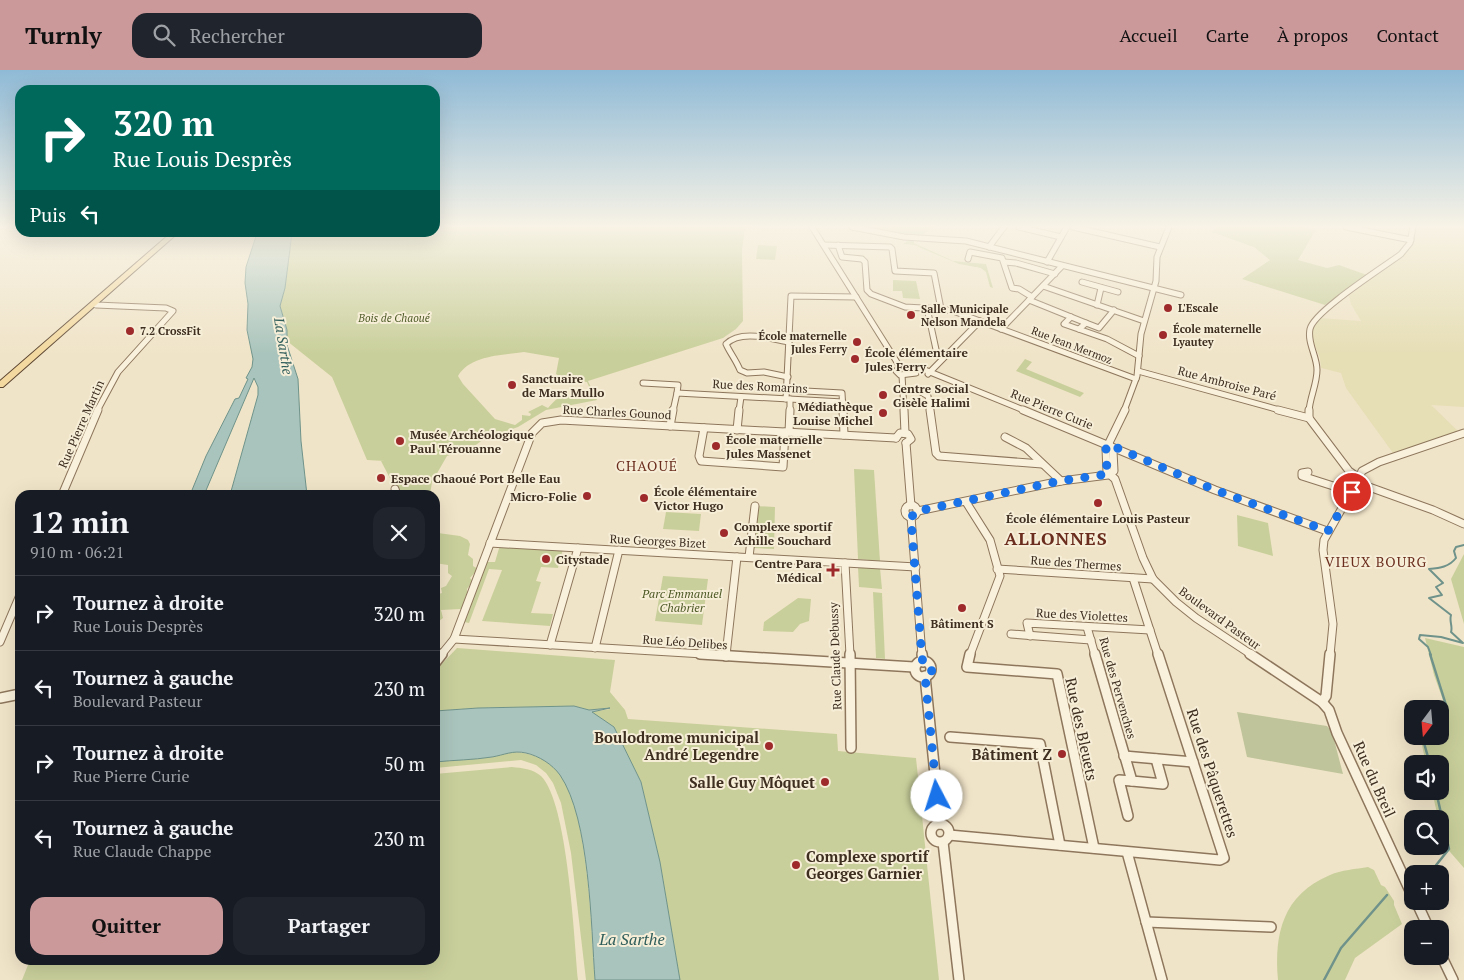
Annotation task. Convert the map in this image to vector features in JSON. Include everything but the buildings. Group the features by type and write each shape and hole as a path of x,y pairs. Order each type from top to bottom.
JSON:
{"main road":[{"path":"0,379 127,269"},
{"path":"0,385 133,269"}],"street":[{"path":"839,269 900,368 896,372 906,372 905,433 911,439 906,443 900,442 896,438 898,434 905,433"},
{"name":"Rue Jean Mermoz","path":"866,269 867,290 905,307 947,309 1136,380"},
{"path":"895,269 895,271 934,273 941,309"},
{"path":"1006,269 1012,288 1019,288 1030,299 1099,328 1114,310"},
{"path":"1039,269 1055,274"},
{"path":"1000,329 1059,269"},
{"path":"1076,269 1181,296"},
{"path":"911,506 903,510 906,515 916,515 918,511 1060,481 1108,474 1114,471 1113,451 1108,444 1120,422 1136,380 1144,321 1154,289 1157,269"},
{"path":"1380,269 1326,309 1310,329 1310,338 1318,370 1308,408 1309,418 1358,480 1464,524"},
{"path":"1082,282 1118,292"},
{"path":"1043,286 1144,321"},
{"path":"1097,305 1101,288"},
{"path":"704,428 699,456 701,461 783,467 787,432 787,390 792,295 856,297"},
{"name":"Rue Pierre Martin","path":"64,490 103,396 118,372 173,311 166,308 96,305"},
{"path":"927,308 937,354 943,358"},
{"path":"1071,317 1064,324 1107,340 1139,356"},
{"path":"930,373 980,321"},
{"path":"1079,329 1086,323"},
{"path":"788,377 764,372 747,373 740,370 737,360 726,344 729,341 752,335 789,342"},
{"name":"Rue Ambroise Paré","path":"1138,371 1309,418"},
{"name":"Rue Pierre Curie","path":"906,372 930,373 1108,444 1215,490 1328,531"},
{"path":"643,383 678,385 670,426"},
{"path":"787,390 841,393 843,395 844,435"},
{"path":"917,390 928,396 936,453 939,456 1042,464"},
{"name":"Rue des Romarins","path":"676,393 843,402"},
{"path":"737,430 741,396"},
{"name":"Rue Charles Gounod","path":"440,657 454,639 532,434 540,425 561,420 896,438"},
{"path":"1322,702 1326,696 1333,624 1323,550 1328,531 1352,492 1362,471 1398,454 1464,433"},
{"path":"1005,437 1026,448 1060,481"},
{"path":"906,443 911,506 918,511"},
{"path":"1308,472 1302,472 1302,476 1352,492"},
{"name":"Boulevard Pasteur","path":"1108,474 1115,479 1143,558 1153,579 1176,602 1196,618 1322,702"},
{"path":"966,502 990,540 997,569"},
{"path":"749,557 755,506"},
{"path":"911,516 923,662"},
{"name":"Rue Georges Bizet","path":"490,543 916,567"},
{"path":"550,645 578,548"},
{"path":"595,648 619,550"},
{"path":"726,656 737,557"},
{"name":"Rue Claude Debussy","path":"845,563 850,663 851,748"},
{"name":"Rue des Thermes","path":"997,569 1153,579"},
{"name":"Rue des Bleuets","path":"997,569 1000,576 967,667 1056,674 1094,848"},
{"name":"Rue des Pâquerettes","path":"946,838 1060,845 1220,860 1224,858 1133,578"},
{"path":"0,642 15,607"},
{"name":"Rue des Violettes","path":"1030,636 1026,623 1150,630"},
{"name":"Rue des Pervenches","path":"1087,627 1132,782"},
{"name":"Rue des Violettes","path":"1011,634 1092,640"},
{"name":"Rue Léo Delibes","path":"454,639 914,667"},
{"path":"918,662 923,662 930,665 932,670 930,674 925,676 917,673 914,667 918,662"},
{"path":"925,676 940,824"},
{"path":"0,698 15,695"},
{"name":"Rue du Breil","path":"1322,702 1329,710 1337,733 1404,878"},
{"path":"950,737 1040,744 1060,845"},
{"name":"Rue des Pervenches","path":"1124,756 1193,762"},
{"path":"1128,816 1119,780 1163,784 1156,759"},
{"path":"946,838 935,839 931,832 933,826 940,824 946,828 959,980"},
{"path":"1128,852 1162,980"},
{"path":"1146,922 1271,927"},
{"path":"1446,965 1453,980"}],"shaded area":[{"path":"1382,269 1464,269 1464,407 1431,405 1458,431 1393,453 1346,388 1341,373 1321,368 1320,358 1313,341 1313,329 1319,318 1361,321 1351,304 1349,296"}],"green space":[{"name":"Bois de Chaoué","path":"287,269 742,269 743,321 736,329 723,338 588,381 597,400 546,410 518,427 484,439 473,447 447,456 432,482 431,490 393,490 394,486 381,461 385,461 367,460 332,377 287,341 287,330 280,306","holes":["524,352 559,358 556,374 563,379 587,382 590,389 586,391 584,397 564,396 557,399 548,408 542,405 528,412 531,414 530,416 522,415 522,420 515,425 495,419 458,376 463,369 479,360 497,355"]},
{"path":"983,269 988,269 993,288 990,287 986,272"},
{"path":"1256,269 1352,269 1367,275 1325,305 1242,279"},
{"path":"893,280 916,281 920,299 903,298 902,291 893,291"},
{"path":"1025,359 1032,362 1026,369 1084,393 1080,397 1016,371"},
{"path":"854,469 874,470 880,561 858,559"},
{"path":"756,506 775,507 774,549 754,548"},
{"path":"666,512 701,514 699,531 663,529"},
{"path":"1237,515 1268,523 1273,556 1238,546"},
{"path":"440,533 460,536 468,540 470,544 468,555 473,559 473,566 478,569 470,578 473,581 467,589 465,603 461,609 441,610 443,618 440,620 441,588 446,586 452,576 448,573 448,565 440,564"},
{"path":"500,545 563,549 558,568 541,567 536,581 541,582 531,613 553,614 550,626 482,621 502,570 489,569 469,623 464,622 487,562 495,562"},
{"path":"1464,554 1464,624 1451,579"},
{"path":"858,567 880,568 882,589 859,587"},
{"name":"Parc Emmanuel Chabrier","path":"663,576 708,579 702,625 655,621"},
{"path":"873,592 882,593 885,659 876,658"},
{"path":"798,598 811,599 809,621 800,624 793,632 763,631 764,622"},
{"path":"1425,638 1464,647 1464,868 1449,851 1449,810 1436,810 1434,800 1449,800 1449,755 1424,755 1422,745 1449,745 1449,700 1443,700 1434,675"},
{"name":"Complexe sportif Georges Garnier","path":"457,648 615,660 610,692 625,710 628,719 837,734 838,751 916,758 939,980 680,980 660,862 641,782 614,727 591,712 610,709 589,710 574,706 440,711 440,666"},
{"path":"1237,712 1327,726 1332,732 1343,774 1247,757"},
{"path":"511,752 524,753 543,760 558,772 568,790 576,813 587,871 595,980 586,980 571,853 561,803 553,783 546,773 536,765 521,760 440,768 440,762 493,757"},
{"path":"512,767 531,770 541,776 550,791 558,813 564,841 572,904 578,980 22,980 28,965 440,965 440,774"},
{"path":"1368,867 1374,870 1381,885 1385,887 1394,901 1402,924 1355,958 1345,980 1278,980 1277,963 1280,931 1285,917 1301,893 1314,883 1330,875"}],"water":[{"name":"La Sarthe","path":"246,269 287,269 280,306 287,330 287,345 298,379 301,441 306,490 231,490 258,395 258,387 254,378 206,490 192,490 206,456 235,399 239,398 252,367 253,359 247,330 248,304 245,283"},
{"name":"La Sarthe","path":"574,706 589,710 610,708 592,712 614,727 641,782 660,862 680,980 595,980 590,903 583,845 578,818 570,794 560,775 553,767 540,758 521,752 485,758 440,762 440,711"}],"waterway":[{"path":"1431,655 1428,647 1419,639 1420,635 1441,637 1463,643 1451,632 1451,615 1429,598 1442,595 1436,587 1443,583 1429,569 1450,563 1456,558 1454,551 1456,547 1464,545"},
{"path":"1430,654 1444,700"},
{"path":"1425,745 1427,755"},
{"path":"1436,865 1449,849 1438,800"},
{"path":"1324,980 1341,948 1387,895"}],"place":[{"name":"L'Escale","path":"1168,308"},
{"name":"Salle Municipale Nelson Mandela","path":"911,315"},
{"name":"7.2 CrossFit","path":"130,331"},
{"name":"École maternelle Lyautey","path":"1163,335"},
{"name":"École maternelle Jules Ferry","path":"857,342"},
{"name":"École élémentaire Jules Ferry","path":"855,359"},
{"name":"Sanctuaire de Mars Mullo","path":"512,385"},
{"name":"Centre Social Gisèle Halimi","path":"883,395"},
{"name":"Médiathèque Louise Michel","path":"883,413"},
{"name":"Musée Archéologique Paul Térouanne","path":"400,441"},
{"name":"École maternelle Jules Massenet","path":"716,446"},
{"name":"Espace Chaoué Port Belle Eau","path":"381,478"},
{"name":"Micro-Folie","path":"587,496"},
{"name":"École élémentaire Victor Hugo","path":"644,498"},
{"name":"École élémentaire Louis Pasteur","path":"1098,503"},
{"name":"Complexe sportif Achille Souchard","path":"724,533"},
{"name":"Citystade","path":"546,559"},
{"name":"Centre Para Médical","path":"833,570"},
{"name":"Bâtiment S","path":"962,608"},
{"name":"Boulodrome municipal André Legendre","path":"769,746"},
{"name":"Bâtiment Z","path":"1062,754"},
{"name":"Salle Guy Môquet","path":"825,782"},
{"name":"Complexe sportif Georges Garnier","path":"796,865"}],"district":[{"name":"CHAOUÉ","path":"647,465"},
{"name":"ALLONNES","path":"1056,538"},
{"name":"VIEUX BOURG","path":"1376,561"}],"route":[{"path":"937,796 925,676 928,676 932,670 930,665 923,662 922,658 911,516 918,514 918,511 1060,481 1108,474 1106,449 1108,444 1215,490 1328,531 1352,492"}]}
